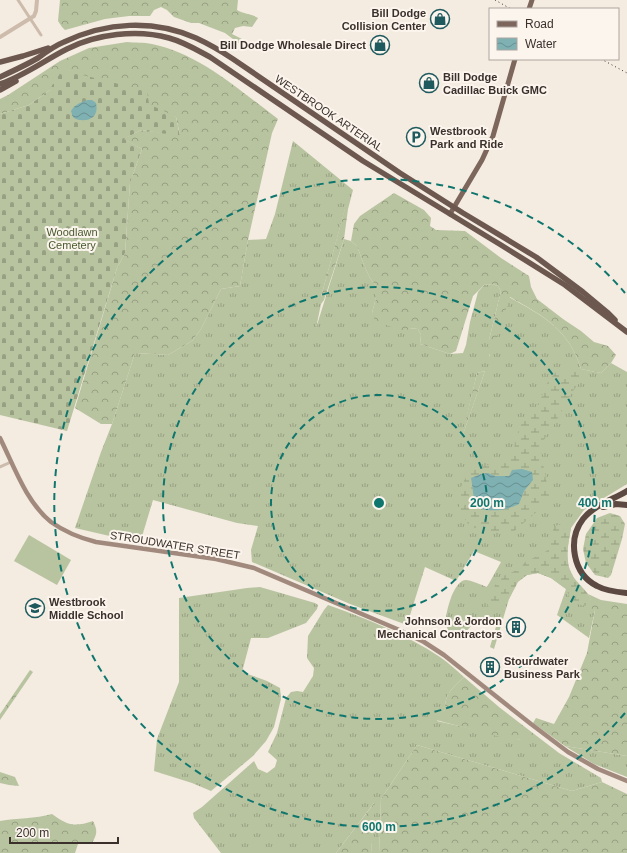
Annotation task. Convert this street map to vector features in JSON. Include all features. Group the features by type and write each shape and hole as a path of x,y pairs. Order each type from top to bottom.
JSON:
{"highway":[{"name":"WESTBROOK ARTERIAL","path":"0,77 26,64 54,46 101,28 153,26 172,30 195,38 211,45 233,59 400,173 557,271 614,318 620,327"},
{"name":"WESTBROOK ARTERIAL","path":"0,84 32,69 69,48 104,36 138,33 170,38 188,45 210,57 363,161 565,285 627,332"},
{"path":"0,62 54,46"},
{"path":"0,90 20,79 32,69"},
{"path":"627,491 589,512 583,519 574,538 577,564 584,575 590,581 605,590 627,591"},
{"path":"627,504 607,505 592,513 583,523 579,531 576,548 581,564 591,578 606,587 627,591"}],"main road":[{"path":"450,214 482,160 493,136 515,60"},
{"name":"STROUDWATER STREET","path":"0,438 31,499 40,511 52,522 71,534 96,542 242,564 397,628 432,647 460,667 568,752 591,766 627,781"}],"street":[{"path":"18,0 41,35"},
{"path":"0,37 34,16 37,0"},
{"path":"0,467 11,462"}],"green space":[{"path":"60,0 238,0 237,10 258,18 252,27 243,26 235,28 232,34 244,40 248,47 241,45 225,33 199,23 191,23 174,17 167,10 161,7 154,10 150,16 129,16 105,19 65,30 58,21"},
{"path":"127,42 146,43 170,49 203,64 234,85 278,119 272,133 248,240 240,286 221,289 201,329 192,341 168,355 135,353 112,424 101,424 75,408 117,268 125,253 130,183 142,149 123,139 141,130 180,135 176,117 50,90 29,105 0,114 0,99 60,61 89,48"},
{"name":"Woodlawn Cemetery","path":"62,70 147,91 149,104 176,117 180,136 141,130 124,139 142,149 130,183 125,253 117,268 67,431 0,415 0,114 29,105 50,90"},
{"path":"293,141 353,190 348,209 345,209 321,297 316,328 344,239 351,241 357,246 370,278 376,286 376,298 372,313 409,328 418,329 421,335 420,344 450,354 463,353 478,292 484,285 492,284 498,286 501,291 489,340 489,357 509,297 544,318 562,334 576,355 581,369 601,373 611,363 627,372 627,484 584,510 571,528 567,551 568,566 574,578 588,594 595,610 589,638 557,615 566,589 551,578 538,573 527,575 517,582 509,599 494,649 490,647 497,623 492,618 485,618 474,624 468,629 461,639 457,640 454,638 447,627 446,620 447,610 454,590 462,581 466,580 487,587 501,562 474,551 456,581 425,567 407,625 350,604 252,562 251,550 258,526 237,523 153,500 140,543 75,528 112,424 135,353 168,355 192,341 201,329 221,289 240,286 248,240 266,239 275,214","holes":["485,371 462,437 477,373"]},
{"path":"394,193 424,210 431,218 430,226 436,230 465,231 501,258 529,276 531,287 537,299 594,342 608,346 616,355 611,363 601,373 581,369 576,355 562,334 544,318 510,297 490,357 488,350 489,340 501,291 498,286 492,284 484,285 473,296 456,351 450,354 420,344 421,335 418,329 409,328 406,332 375,321 372,313 376,298 376,286 370,278 357,246 351,241 354,224 360,216"},
{"path":"345,208 348,209 344,239 324,300 321,304 321,297"},
{"path":"581,369 579,383 570,395 540,446 549,496 539,510 513,532 490,531 470,527 459,510 460,489 468,473 480,466 506,463 514,453 515,441 521,423 533,414 548,381 557,371","holes":["488,473 495,476 509,476 533,479 524,491 519,504 474,501 474,490 471,478"]},
{"path":"485,371 460,443 477,373"},
{"path":"610,513 620,516 625,524 611,575 608,578 595,575 586,563 583,549 586,534 597,518"},
{"path":"563,524 571,528 568,560 571,572 576,581 588,594 591,601 586,606 572,603 566,589 551,578 538,573 527,575 518,582 509,599 487,607 495,585 505,575 520,569 525,562 549,549 554,526"},
{"path":"29,535 71,560 57,585 14,561"},
{"path":"260,587 318,605 317,609 306,623 268,638 251,638 242,672 267,681 280,688 281,699 274,727 266,741 253,756 211,791 192,783 154,771 157,739 179,682 179,598"},
{"path":"588,594 601,600 627,604 627,756 565,746 533,723 536,718 554,724 569,697 587,653 595,610 586,606 591,601"},
{"path":"328,605 372,622 414,641 443,659 464,677 450,692 446,700 445,710 437,721 521,740 542,740 559,753 601,778 602,782 572,791 417,745 381,799 379,853 371,853 374,803 336,853 221,853 194,818 193,813 202,807 254,761 258,769 267,773 275,767 277,760 268,752 277,733 286,698 291,692 303,692 313,676 314,668 307,658 308,636"},
{"path":"30,670 33,672 0,720 0,714"},
{"path":"464,677 499,707 542,740 504,738 436,720 445,710 446,700 450,692"},
{"path":"417,745 572,791 602,782 627,794 627,853 379,853 381,799"},
{"path":"565,746 627,756 627,777 594,764"},
{"path":"0,772 15,777 19,786 0,783"},
{"path":"375,802 371,853 336,853"},
{"path":"52,814 67,823 76,825 93,821 96,827 96,832 92,843 88,842 78,844 75,853 0,853 0,821 39,817"}],"water":[{"path":"92,100 96,103 96,113 94,116 90,119 84,120 75,119 71,111 80,103"},
{"path":"522,469 532,472 533,480 524,491 519,504 498,510 477,508 471,478 488,473 495,476 509,476 512,470"}],"railway":[{"path":"495,0 509,8"},
{"path":"603,60 627,73"}],"place":[{"name":"Bill Dodge Collision Center","path":"440,19"},
{"name":"Bill Dodge Wholesale Direct","path":"380,45"},
{"name":"Bill Dodge Cadillac Buick GMC","path":"429,83"},
{"name":"Westbrook Park and Ride","path":"416,137"},
{"name":"Westbrook Middle School","path":"35,608"},
{"name":"Johnson & Jordon Mechanical Contractors","path":"516,627"},
{"name":"Stourdwater Business Park","path":"490,667"}]}
